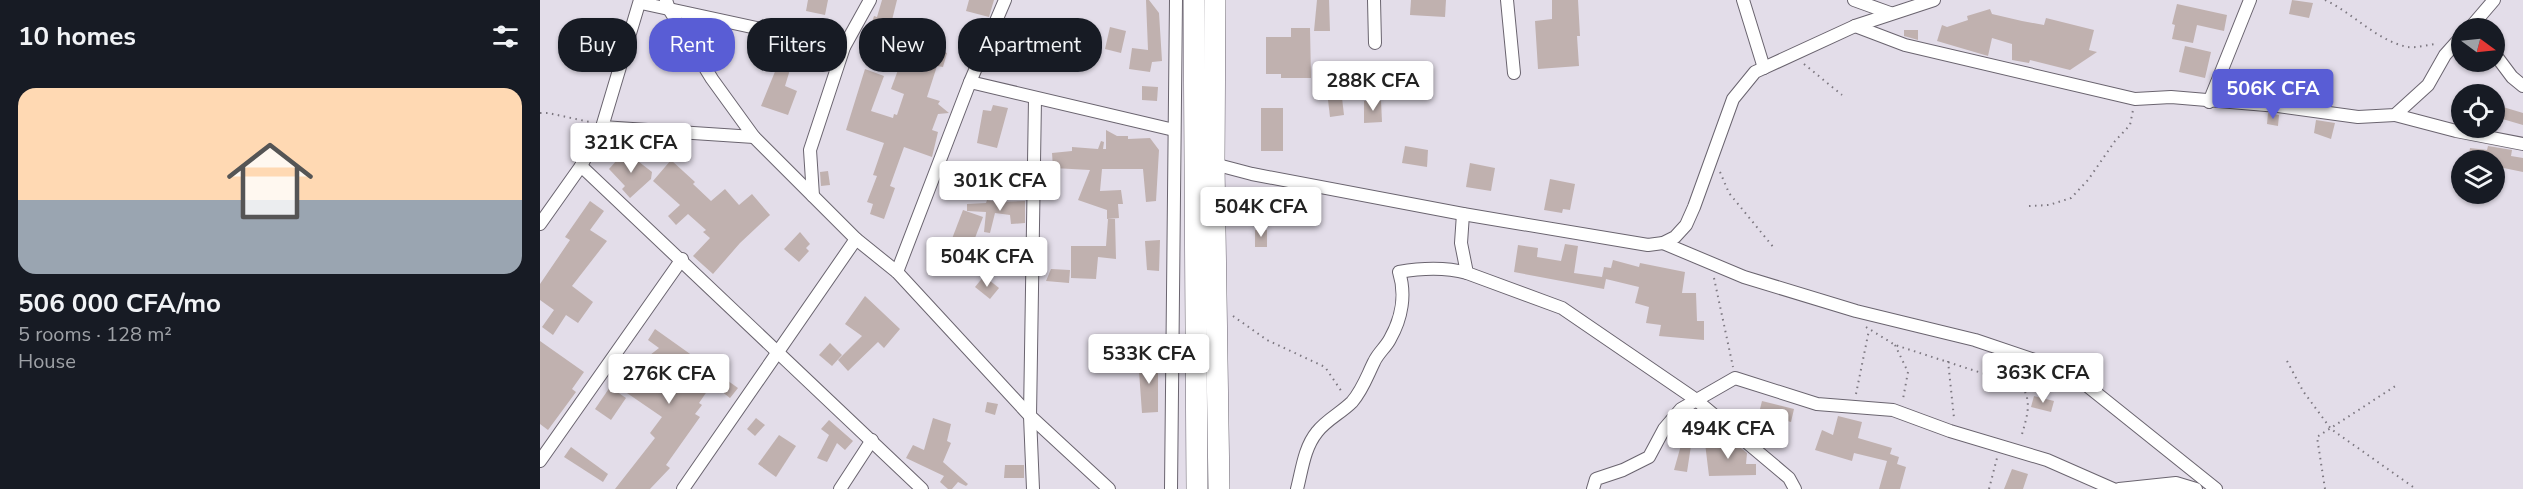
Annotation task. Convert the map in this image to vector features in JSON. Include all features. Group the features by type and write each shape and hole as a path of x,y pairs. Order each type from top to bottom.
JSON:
{"highway":[{"path":"1194,0 1197,489"},
{"path":"1215,0 1214,164 1219,489"}],"street":[{"path":"847,42 870,0"},
{"path":"897,272 970,82 1005,0"},
{"path":"1171,489 1176,0"},
{"path":"1374,0 1375,43"},
{"path":"1507,0 1514,73"},
{"path":"1743,0 1764,68"},
{"path":"1854,0 1890,13"},
{"path":"1214,164 1252,174 1463,214 1647,245 1663,243 1675,237 1686,225 1733,99 1755,72 1855,26 1934,0"},
{"path":"2209,102 2250,0"},
{"path":"2481,18 2494,0"},
{"path":"540,224 581,166 602,127 640,1 668,5 747,24"},
{"path":"668,5 712,79 754,137 856,239 897,272 1030,416 1109,489"},
{"path":"1855,26 1905,45 2135,99 2171,97 2278,106 2358,117 2395,115 2456,131 2523,144"},
{"path":"2395,115 2428,85 2451,50"},
{"path":"2505,68 2523,86"},
{"path":"813,196 810,150 836,72"},
{"path":"970,82 1174,130"},
{"path":"1033,489 1030,416 1035,99"},
{"path":"602,127 754,137"},
{"path":"581,166 922,489"},
{"path":"1463,214 1461,243 1467,273"},
{"path":"683,489 856,239"},
{"path":"1663,243 1712,265 1856,311 1975,340 2070,372 2216,489"},
{"path":"540,461 682,260"},
{"path":"1298,489 1307,450 1316,432 1350,404 1363,388 1374,363 1390,340 1398,321 1403,292 1400,272 1422,268 1455,269 1562,308 1695,399 1789,478 1795,489"},
{"path":"1593,489 1596,479 1623,470 1649,457 1664,429 1681,409 1735,378 1817,404 1900,413 1955,433 2047,460 2114,489"},
{"path":"840,489 872,440"},
{"path":"2119,489 2176,483 2196,489"}],"path":[{"path":"2325,0 2342,8 2379,35 2409,47 2451,40"},
{"path":"1793,54 1842,95"},
{"path":"2029,206 2049,205 2071,198 2088,180 2115,141 2130,125 2135,99"},
{"path":"540,107 542,113 580,118 602,127"},
{"path":"1714,149 1729,193 1774,248"},
{"path":"1712,265 1735,378"},
{"path":"1216,304 1267,340 1325,367 1350,404"},
{"path":"1859,324 1895,345 2022,386 2027,394 2029,411 2017,451"},
{"path":"1853,407 1869,330"},
{"path":"1895,345 1908,372 1900,413"},
{"path":"1948,361 1953,392 1955,433"},
{"path":"2287,361 2303,391 2331,429 2416,489"},
{"path":"2325,489 2317,437 2397,385"},
{"path":"1989,489 2000,446"}],"building":[{"path":"808,0 828,0 825,15 806,11"},
{"path":"882,0 897,0 892,18 873,18 877,17"},
{"path":"969,0 994,0 989,17 966,11"},
{"path":"1146,0 1149,0 1159,13 1162,61 1152,62 1150,72 1129,69 1132,48 1148,50"},
{"path":"1317,0 1329,0 1330,31 1314,31"},
{"path":"1411,0 1446,0 1445,17 1410,15"},
{"path":"1552,0 1578,0 1579,66 1538,69 1535,21 1552,19"},
{"path":"2292,0 2313,3 2309,18 2289,14"},
{"path":"2177,4 2227,15 2224,31 2197,25 2193,43 2172,39 2175,25 2172,24"},
{"path":"1990,9 1992,14 2022,21 2044,25 2046,18 2094,30 2089,50 2097,52 2070,70 2030,60 2029,63 2012,60 2012,44 1992,38 1988,56 1937,41 1942,25 1947,27 1968,20 1967,16"},
{"path":"1110,27 1126,31 1121,53 1105,49"},
{"path":"1291,28 1310,28 1311,78 1281,78 1281,74 1266,74 1266,37 1291,37"},
{"path":"1904,30 1918,30 1918,40 1904,36"},
{"path":"2185,46 2211,52 2205,78 2179,72"},
{"path":"775,72 789,72 785,86 797,91 788,115 761,106"},
{"path":"864,72 884,76 871,111 893,118 894,114 897,115 904,94 891,89 897,72 935,72 927,97 940,101 938,104 949,113 938,114 932,130 938,132 932,157 904,147 890,186 895,188 884,219 870,214 873,204 867,202 877,176 873,175 884,143 846,130"},
{"path":"1142,86 1158,87 1157,101 1142,100"},
{"path":"1342,98 1344,115 1330,117 1328,100"},
{"path":"1364,101 1381,101 1382,122 1364,123"},
{"path":"993,105 1008,108 997,148 977,143 983,110 991,111"},
{"path":"1261,108 1283,108 1283,151 1261,151"},
{"path":"2505,108 2523,113 2523,125 2505,120"},
{"path":"2268,113 2279,115 2278,126 2267,124"},
{"path":"2316,120 2335,123 2331,139 2314,133"},
{"path":"1106,130 1117,136 1128,136 1128,139 1150,138 1159,150 1156,201 1146,202 1143,169 1102,169 1100,191 1121,190 1123,204 1118,204 1119,218 1107,219 1107,210 1078,200 1090,170 1053,168 1052,153 1072,151 1072,147 1098,149 1101,141 1104,142 1103,149 1106,149"},
{"path":"1405,146 1428,150 1427,167 1402,163"},
{"path":"2488,146 2512,150 2511,156 2523,158 2523,172 2505,168 2505,150 2487,150"},
{"path":"625,151 652,172 651,179 630,198 622,189 625,186 609,169"},
{"path":"671,160 695,182 693,184 711,201 725,189 739,205 752,194 770,215 740,243 713,274 693,256 710,238 703,232 706,230 688,214 676,225 668,216 680,205 653,181"},
{"path":"1470,163 1495,168 1491,191 1466,187"},
{"path":"828,171 830,185 821,186 820,172"},
{"path":"1550,179 1575,184 1570,210 1563,209 1562,213 1544,210"},
{"path":"987,200 1025,201 1025,223 1011,224 1010,215 995,213 990,233 984,232 986,212 967,211 967,204 986,203"},
{"path":"590,201 604,211 590,230 607,241 572,286 593,302 578,323 566,315 553,335 542,327 554,310 540,300 540,284 570,240 565,237"},
{"path":"963,210 983,217 970,251 950,244"},
{"path":"1108,219 1115,219 1116,259 1098,257 1096,279 1071,278 1071,246 1106,246"},
{"path":"1255,230 1267,230 1267,247 1255,247"},
{"path":"800,232 810,244 806,248 809,251 799,262 784,249"},
{"path":"1160,240 1159,271 1147,270 1145,241"},
{"path":"1565,244 1578,246 1574,273 1602,277 1604,267 1611,268 1613,260 1639,267 1640,263 1685,272 1682,293 1696,293 1697,321 1704,321 1704,340 1659,336 1661,325 1646,323 1649,307 1635,303 1639,287 1606,279 1604,289 1514,272 1518,245 1538,248 1537,257 1561,261"},
{"path":"1051,269 1070,270 1069,283 1046,281"},
{"path":"984,276 999,288 990,299 975,287"},
{"path":"865,296 900,329 884,348 878,342 848,371 838,360 862,336 845,324"},
{"path":"655,329 738,388 730,398 712,384 699,403 702,405 695,414 700,417 666,465 670,468 650,489 615,489 655,438 650,433 662,417 624,391 640,368 636,366 659,348 648,340"},
{"path":"540,341 584,372 572,389 576,392 548,430 540,424"},
{"path":"830,343 842,355 832,366 819,355"},
{"path":"1151,356 1151,365 1158,365 1158,412 1142,413 1138,357"},
{"path":"610,387 626,398 611,420 595,409"},
{"path":"2034,396 2054,401 2051,412 2031,407"},
{"path":"1762,401 1794,409 1791,422 1759,413"},
{"path":"987,402 998,404 995,415 985,412"},
{"path":"1838,416 1862,422 1858,438 1892,448 1890,454 1899,457 1897,464 1906,467 1900,489 1879,489 1887,461 1854,453 1852,461 1815,450 1822,430 1833,435"},
{"path":"756,418 765,425 755,436 747,429"},
{"path":"933,418 951,424 947,441 951,443 943,462 968,484 966,486 958,482 952,489 948,489 940,482 944,476 906,458 913,445 924,450"},
{"path":"829,420 853,441 845,450 837,443 827,462 817,458 829,435 821,429"},
{"path":"1687,424 1694,426 1687,472 1674,470"},
{"path":"779,435 796,446 776,477 758,464"},
{"path":"1725,435 1747,453 1746,464 1756,464 1756,475 1709,476 1705,443 1720,448"},
{"path":"571,447 608,474 603,482 564,457"},
{"path":"1005,465 1024,465 1024,478 1004,478"},
{"path":"2012,469 2028,474 2023,489 2004,489"}]}
